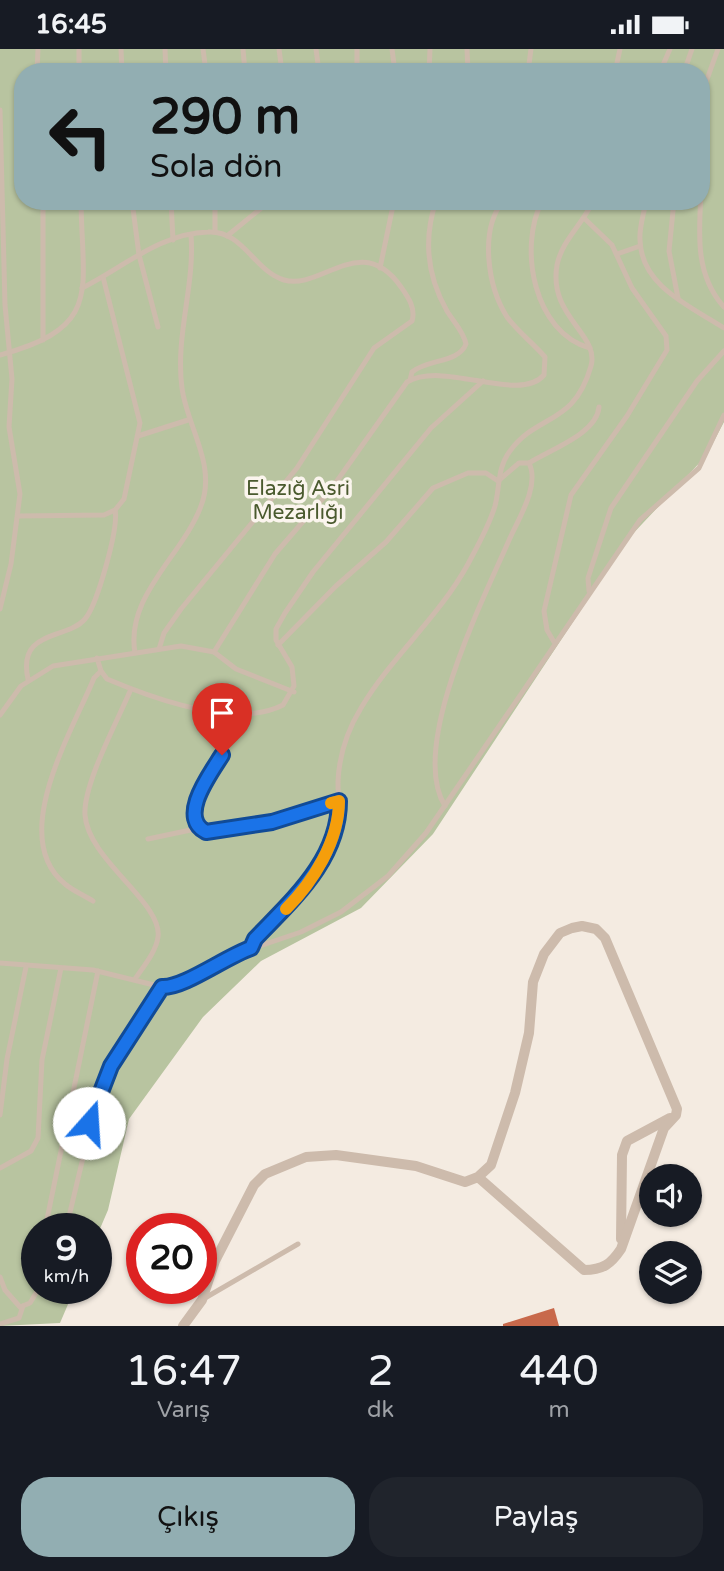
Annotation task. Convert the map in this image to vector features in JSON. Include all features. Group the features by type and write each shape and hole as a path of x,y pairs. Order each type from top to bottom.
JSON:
{"street":[{"path":"217,1257 254,1185 265,1174 306,1157 336,1155 416,1165 465,1182 478,1177 491,1165 515,1093 529,1033 533,982 552,941 560,933 572,928 582,926 596,929 606,938 674,1100 676,1115"},
{"path":"478,1177 584,1269 596,1270 611,1264 621,1249 664,1128 676,1115"},
{"path":"621,1249 622,1155 627,1141 676,1115"},
{"path":"183,1326 199,1304"}],"lane":[{"path":"710,71 718,49"},
{"path":"0,110 4,354 12,379 9,441 19,481 18,516 9,577 0,608"},
{"path":"43,210 43,340"},
{"path":"4,354 43,340 65,327 74,318 82,288 80,210"},
{"path":"133,210 139,255 158,327"},
{"path":"171,210 173,240"},
{"path":"215,210 215,232"},
{"path":"227,236 261,210"},
{"path":"380,268 392,210"},
{"path":"214,652 275,554 325,497 377,427 397,393 410,380 412,372 423,363 457,355 466,344 437,292 430,272 429,233 434,210"},
{"path":"410,380 440,373 482,381 533,384 544,375 547,366 542,354 507,317 494,288 490,253 492,223 498,210"},
{"path":"539,210 531,245 536,289 557,324 575,341 590,348"},
{"path":"251,948 308,883 334,837 339,801 340,755 354,720 368,697 437,611 459,578 491,519 504,460 514,446 573,404 592,364 587,338 562,308 556,282 562,251 588,210"},
{"path":"645,210 640,246 650,275 678,298 724,328"},
{"path":"673,210 669,251 678,298"},
{"path":"701,210 701,263 709,288 724,307"},
{"path":"554,642 547,630 544,611 567,503 579,479 627,416 667,350 666,336 632,288 617,254 605,236 584,218"},
{"path":"82,288 139,255 173,240 215,232 242,246 271,273 283,280 304,280 345,264 363,263 380,268 391,275 413,307 412,321 374,348 312,447 181,610 164,633 159,649"},
{"path":"135,653 134,632 140,611 203,500 206,484 202,456 188,420 181,384 180,349 190,273 191,235"},
{"path":"617,254 640,246"},
{"path":"18,516 104,515 115,510 124,499 138,436 139,416 103,277"},
{"path":"589,591 588,578 611,508 696,381 724,351"},
{"path":"97,658 100,671 107,679 178,705 250,712 279,707 294,692 292,667 278,645 276,629 313,572 442,415 482,381"},
{"path":"498,481 519,463 529,463 581,432 596,420 599,407"},
{"path":"0,963 98,971 162,987 187,981 224,958 301,932 359,900 400,863 445,806 554,642 640,520 699,468 724,415"},
{"path":"138,436 188,420"},
{"path":"445,806 434,777 435,743 453,677 474,621 524,507 532,473 529,463"},
{"path":"278,645 336,586 386,542 433,488 451,478 474,472 486,473 498,481"},
{"path":"28,679 28,661 40,640 50,634 74,628 90,611 114,534 115,510"},
{"path":"0,715 28,679 53,666 159,649 192,647 214,652 236,669 294,692"},
{"path":"93,901 65,884 54,871 44,847 41,828 53,773 94,678 100,671"},
{"path":"131,689 87,797 85,814 95,844 157,922 156,944 135,979"},
{"path":"250,712 199,796 194,818 200,828 206,832 272,822 339,801"},
{"path":"148,839 200,828"},
{"path":"0,1115 7,1059 26,967"},
{"path":"0,1168 31,1151 38,1138 42,1060 61,968"},
{"path":"48,1213 98,971"},
{"path":"70,1213 98,1095 111,1066 162,987"},
{"path":"217,1290 298,1244"},
{"path":"0,1277 10,1297 23,1306"},
{"path":"0,1324 19,1318 23,1306 28,1304"}],"green space":[{"name":"Elazığ Asri Mezarlığı","path":"0,49 724,49 724,422 706,456 627,540 433,834 361,908 261,961 203,1017 129,1119 107,1213 21,1213 21,1304 68,1304 60,1323 0,1326"}],"building":[{"path":"554,1308 559,1326 503,1326 503,1324"}],"slow traffic":[{"path":"286,909 308,883 334,837 339,801 331,803"}],"route":[{"path":"89,1123 111,1066 152,1007 162,987 187,981 214,963 251,948 255,939 294,901 308,883 334,837 339,801 321,804 272,822 206,832 200,828 194,818 199,796 222,755"}]}
